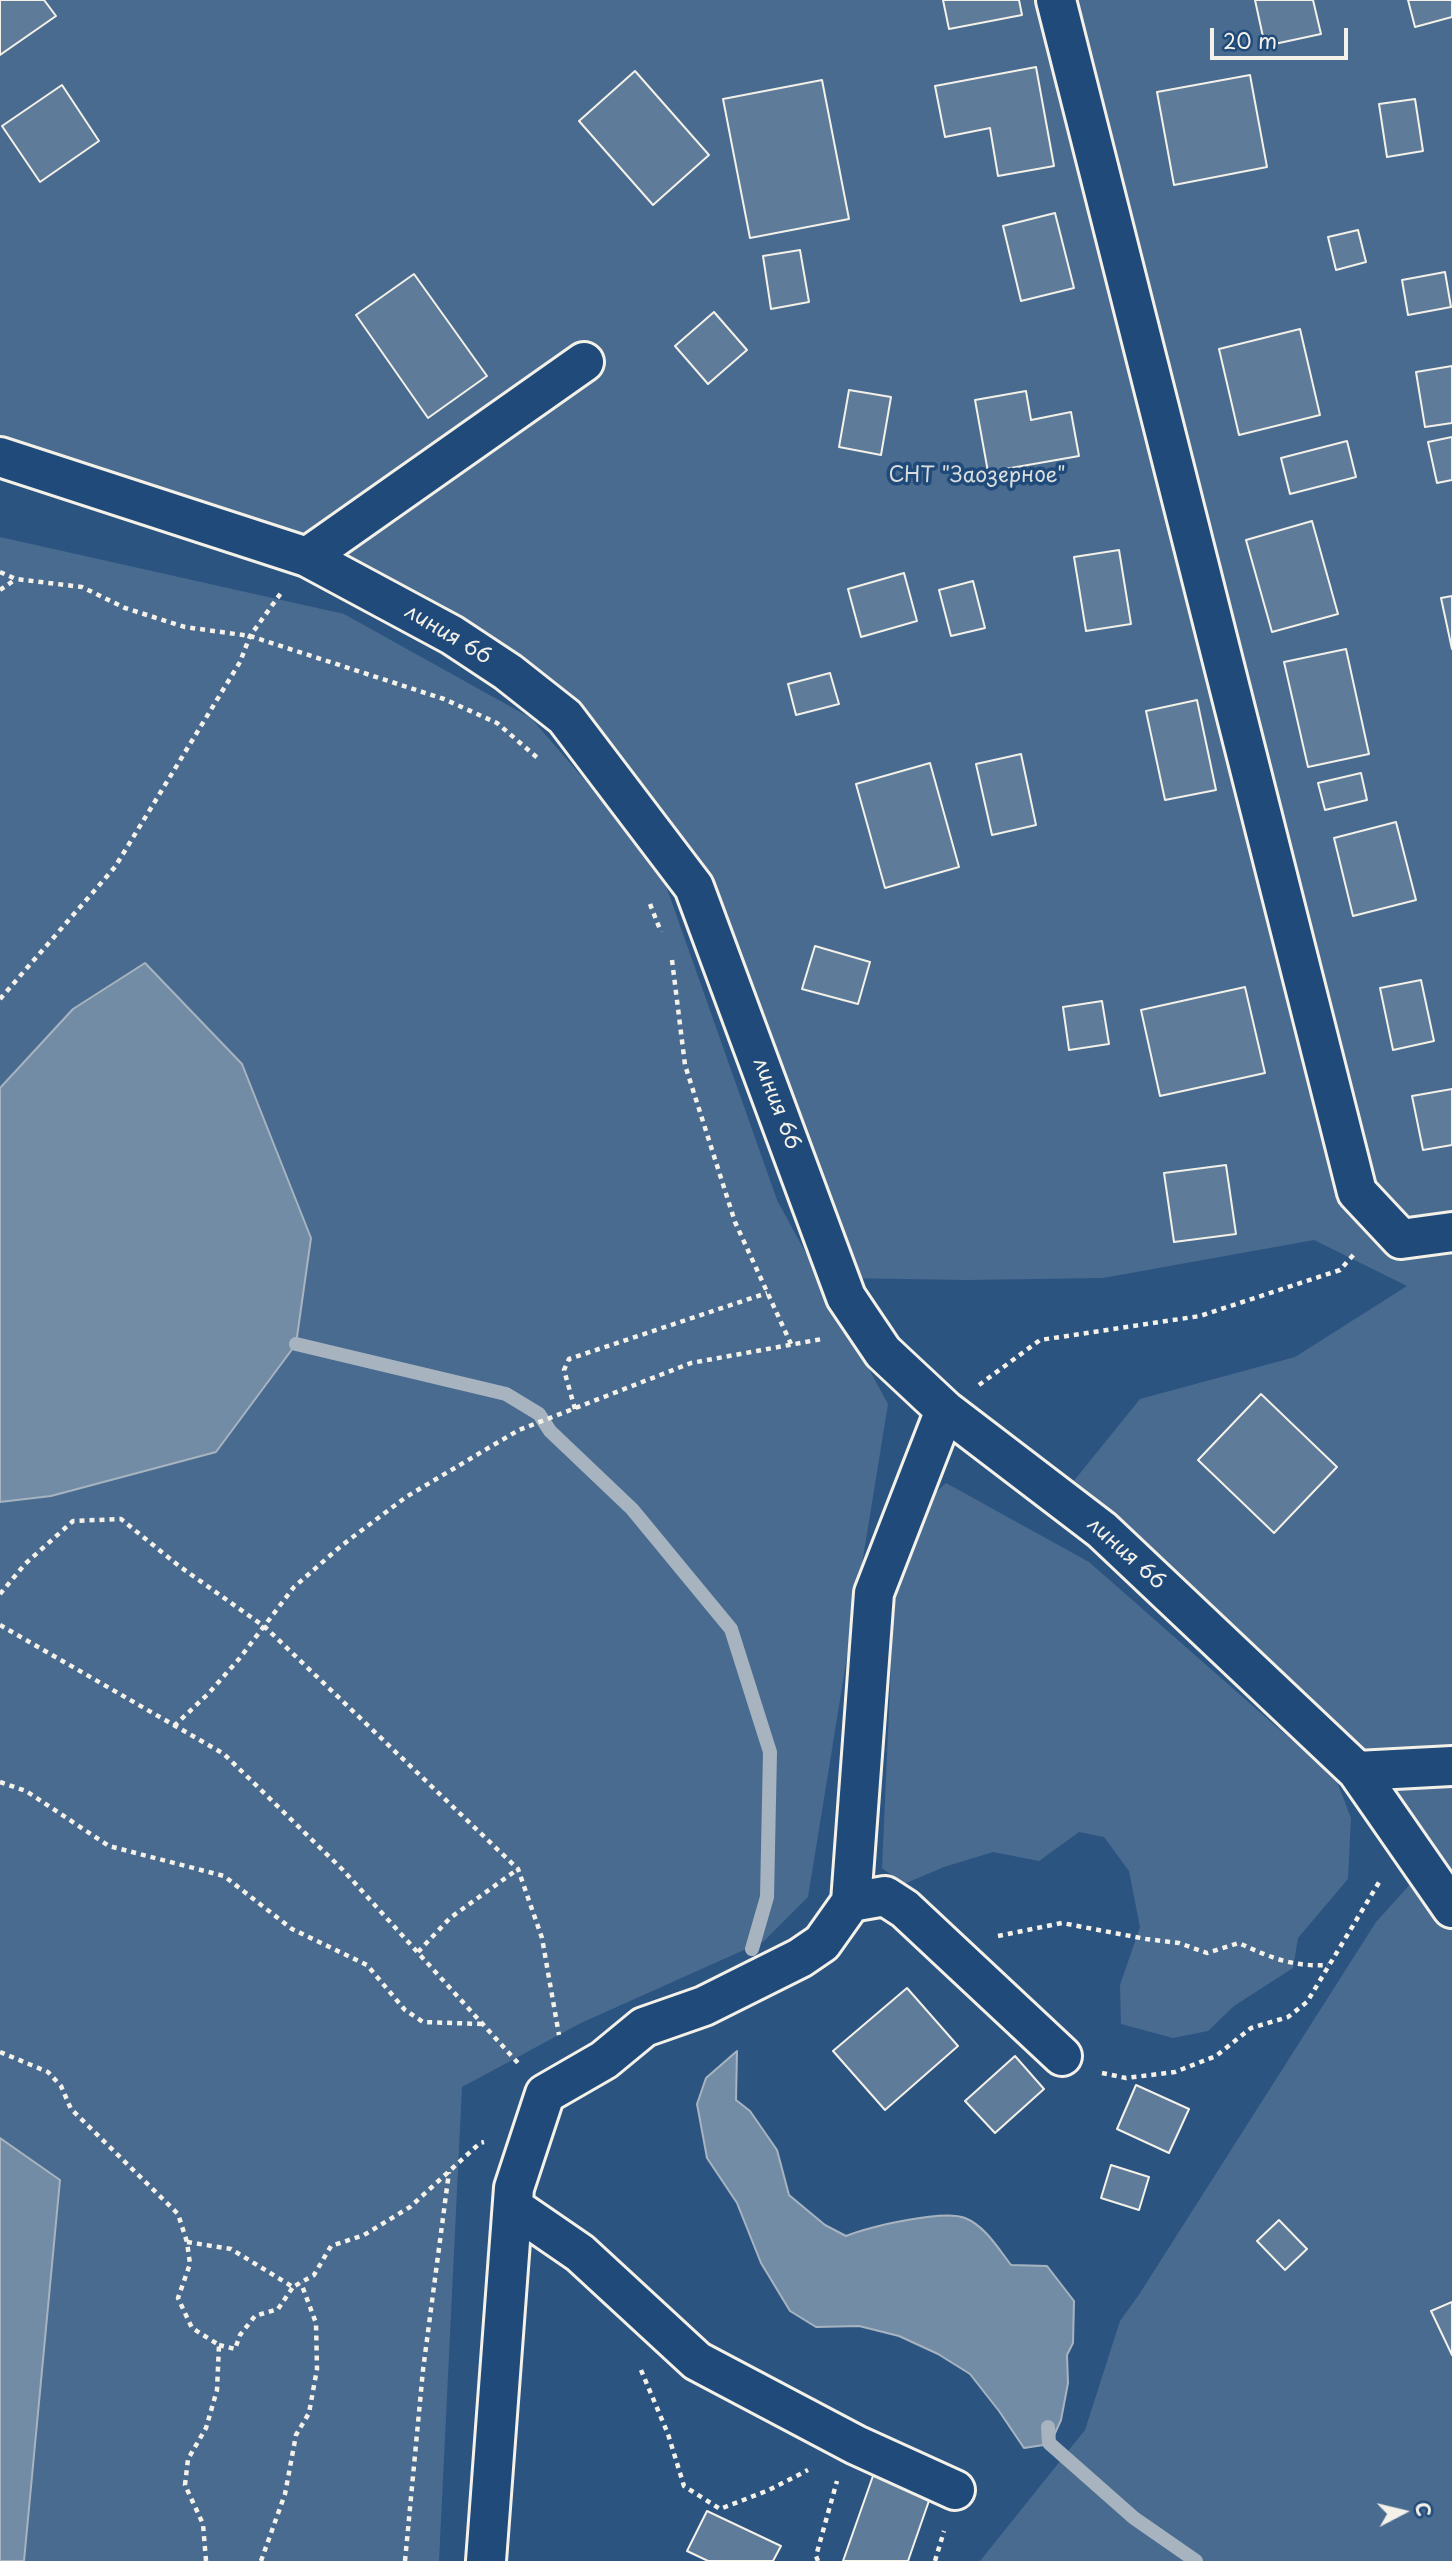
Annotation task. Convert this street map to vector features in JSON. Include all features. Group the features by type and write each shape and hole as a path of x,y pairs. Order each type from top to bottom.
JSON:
{"street":[{"path":"1056,0 1357,1192 1401,1239 1452,1231"},
{"path":"307,557 584,362"},
{"name":"линия 66","path":"0,457 307,557 452,635 508,672 565,717 694,887 846,1297 883,1352 944,1410 1102,1530 1357,1771 1452,1909"},
{"path":"486,2561 514,2188 533,2131 556,2088 604,2060 644,2027 704,2006 800,1958 822,1943 850,1902 874,1593 944,1410"},
{"path":"1357,1771 1452,1766"},
{"path":"850,1902 885,1896 905,1909 1062,2056"},
{"path":"513,2207 580,2253 697,2361 849,2440 955,2490"}],"path":[{"path":"0,999 115,867 240,662 250,636 307,557"},
{"path":"0,572 16,579 82,587 125,608 185,627 250,636 444,699 497,723 542,762"},
{"path":"0,590 16,579"},
{"path":"649,902 663,938"},
{"path":"668,949 673,961 685,1065 735,1222 791,1344"},
{"path":"944,1410 1040,1340 1200,1316 1340,1270 1361,1246 1380,1217"},
{"path":"576,1409 564,1370 569,1359 767,1293"},
{"path":"174,1726 209,1693 265,1627 294,1587 341,1546 406,1497 519,1430 691,1363 870,1331"},
{"path":"0,1594 25,1564 73,1521 121,1519 179,1566 265,1627 518,1868 542,1938 556,2088"},
{"path":"0,1625 224,1754 343,1870 482,2024 556,2088"},
{"path":"0,1783 26,1791 109,1846 224,1876 292,1929 367,1965 405,2010 423,2022 482,2024"},
{"path":"1062,2056 1094,2071 1126,2078 1175,2072 1216,2056 1251,2028 1288,2017 1307,2002 1372,1893 1405,1844"},
{"path":"418,1952 450,1918 518,1868"},
{"path":"943,1944 990,1938 1025,1928 1062,1923 1179,1943 1207,1953 1239,1943 1270,1957 1305,1966 1329,1965"},
{"path":"0,2052 48,2071 61,2086 71,2109 178,2214 187,2242 190,2264 178,2298 192,2328 219,2345 235,2349 240,2335 255,2316 278,2309 293,2287 314,2275 331,2246 363,2235 410,2207 480,2143 533,2131"},
{"path":"405,2561 423,2370 449,2171"},
{"path":"187,2242 231,2249 293,2287"},
{"path":"261,2561 285,2494 296,2435 309,2413 317,2369 316,2323 301,2283"},
{"path":"206,2561 203,2524 185,2485 188,2459 206,2428 217,2390 219,2345"},
{"path":"637,2361 668,2434 684,2486 720,2509 769,2490 807,2471 849,2440"},
{"path":"818,2561 816,2556 849,2440"}],"green space":[{"name":"СНТ \"Заозерное\"","path":"0,0 1452,0 1452,2561 980,2561 1085,2430 1120,2321 1376,1922 1423,1870 1365,1783 1060,1498 1140,1399 1295,1357 1407,1286 1314,1240 1103,1278 840,1278 694,887 565,717 452,635 0,457"},
{"path":"0,537 344,614 531,718 659,866 777,1200 888,1404 808,1897 764,1941 581,2023 462,2087 439,2561 0,2561"},
{"path":"946,1483 1089,1562 1336,1779 1351,1818 1348,1879 1298,1938 1293,1968 1234,2006 1208,2031 1173,2038 1121,2024 1120,1985 1140,1927 1129,1871 1104,1837 1079,1832 1039,1861 993,1852 944,1867 904,1884 882,1868 894,1598 931,1497"}],"shaded area":[{"path":"145,963 242,1064 311,1238 296,1344 216,1452 51,1496 0,1502 0,1088 73,1009"},
{"path":"737,2051 736,2100 750,2111 777,2150 789,2195 825,2225 846,2236 906,2220 955,2216 979,2226 1011,2265 1047,2266 1074,2301 1073,2343 1067,2355 1068,2383 1061,2420 1050,2444 1024,2448 970,2374 938,2354 899,2336 859,2326 816,2327 790,2311 761,2263 737,2203 707,2158 697,2104 706,2078"},
{"path":"0,2138 60,2180 24,2561 0,2561"}],"building":[{"path":"0,0 44,0 56,16 0,55"},
{"path":"943,0 1019,0 1022,15 949,29"},
{"path":"1255,0 1313,0 1321,34 1265,46"},
{"path":"1408,0 1452,0 1452,17 1415,27"},
{"path":"1036,67 1054,166 998,176 990,128 945,137 935,86"},
{"path":"635,71 709,155 653,205 579,121"},
{"path":"1250,75 1267,167 1174,185 1157,92"},
{"path":"822,80 849,219 750,238 723,99"},
{"path":"62,85 99,141 40,182 2,126"},
{"path":"1415,99 1423,151 1387,157 1379,104"},
{"path":"1055,213 1074,288 1021,301 1003,226"},
{"path":"1358,230 1366,262 1336,270 1328,237"},
{"path":"800,250 809,302 771,309 763,256"},
{"path":"1445,272 1451,307 1408,315 1402,280"},
{"path":"414,274 487,376 428,418 356,315"},
{"path":"714,312 747,350 708,384 675,346"},
{"path":"1300,329 1320,415 1239,435 1219,349"},
{"path":"1452,366 1452,423 1425,427 1416,372"},
{"path":"849,390 891,397 881,455 839,447"},
{"path":"1026,391 1031,420 1071,412 1079,456 988,472 975,400"},
{"path":"1452,437 1452,480 1437,483 1428,442"},
{"path":"1347,441 1356,477 1290,494 1281,458"},
{"path":"1312,521 1338,614 1272,632 1246,540"},
{"path":"1119,550 1131,624 1086,631 1074,557"},
{"path":"904,573 917,621 861,637 848,589"},
{"path":"973,581 985,628 951,636 939,590"},
{"path":"1452,596 1452,649 1441,598"},
{"path":"1346,649 1369,754 1308,767 1284,662"},
{"path":"830,673 839,704 796,715 788,684"},
{"path":"1197,700 1216,790 1165,800 1146,711"},
{"path":"1021,754 1036,825 992,835 976,764"},
{"path":"930,763 959,867 885,888 856,784"},
{"path":"1361,773 1367,800 1325,810 1318,783"},
{"path":"1396,822 1416,900 1353,916 1334,838"},
{"path":"815,946 870,962 858,1004 802,989"},
{"path":"1421,980 1434,1041 1393,1050 1380,988"},
{"path":"1245,987 1265,1073 1160,1096 1141,1010"},
{"path":"1102,1001 1109,1044 1069,1050 1063,1007"},
{"path":"1452,1089 1452,1145 1423,1150 1412,1096"},
{"path":"1226,1165 1236,1234 1174,1242 1164,1173"},
{"path":"1261,1394 1337,1467 1274,1533 1198,1460"},
{"path":"907,1988 958,2046 885,2110 833,2051"},
{"path":"1015,2056 1044,2089 995,2133 965,2101"},
{"path":"1136,2085 1189,2109 1169,2153 1117,2129"},
{"path":"1111,2165 1149,2177 1139,2210 1101,2198"},
{"path":"1279,2220 1307,2249 1285,2270 1257,2241"},
{"path":"1452,2302 1452,2355 1431,2311"},
{"path":"874,2473 931,2495 908,2561 843,2561"},
{"path":"707,2511 781,2546 773,2561 708,2561 687,2551"}],"waterway":[{"path":"296,1344 506,1394 539,1414 550,1431 632,1509 731,1629 770,1752 767,1897 752,1949"},
{"path":"1048,2427 1049,2443 1134,2518 1196,2561"}]}
